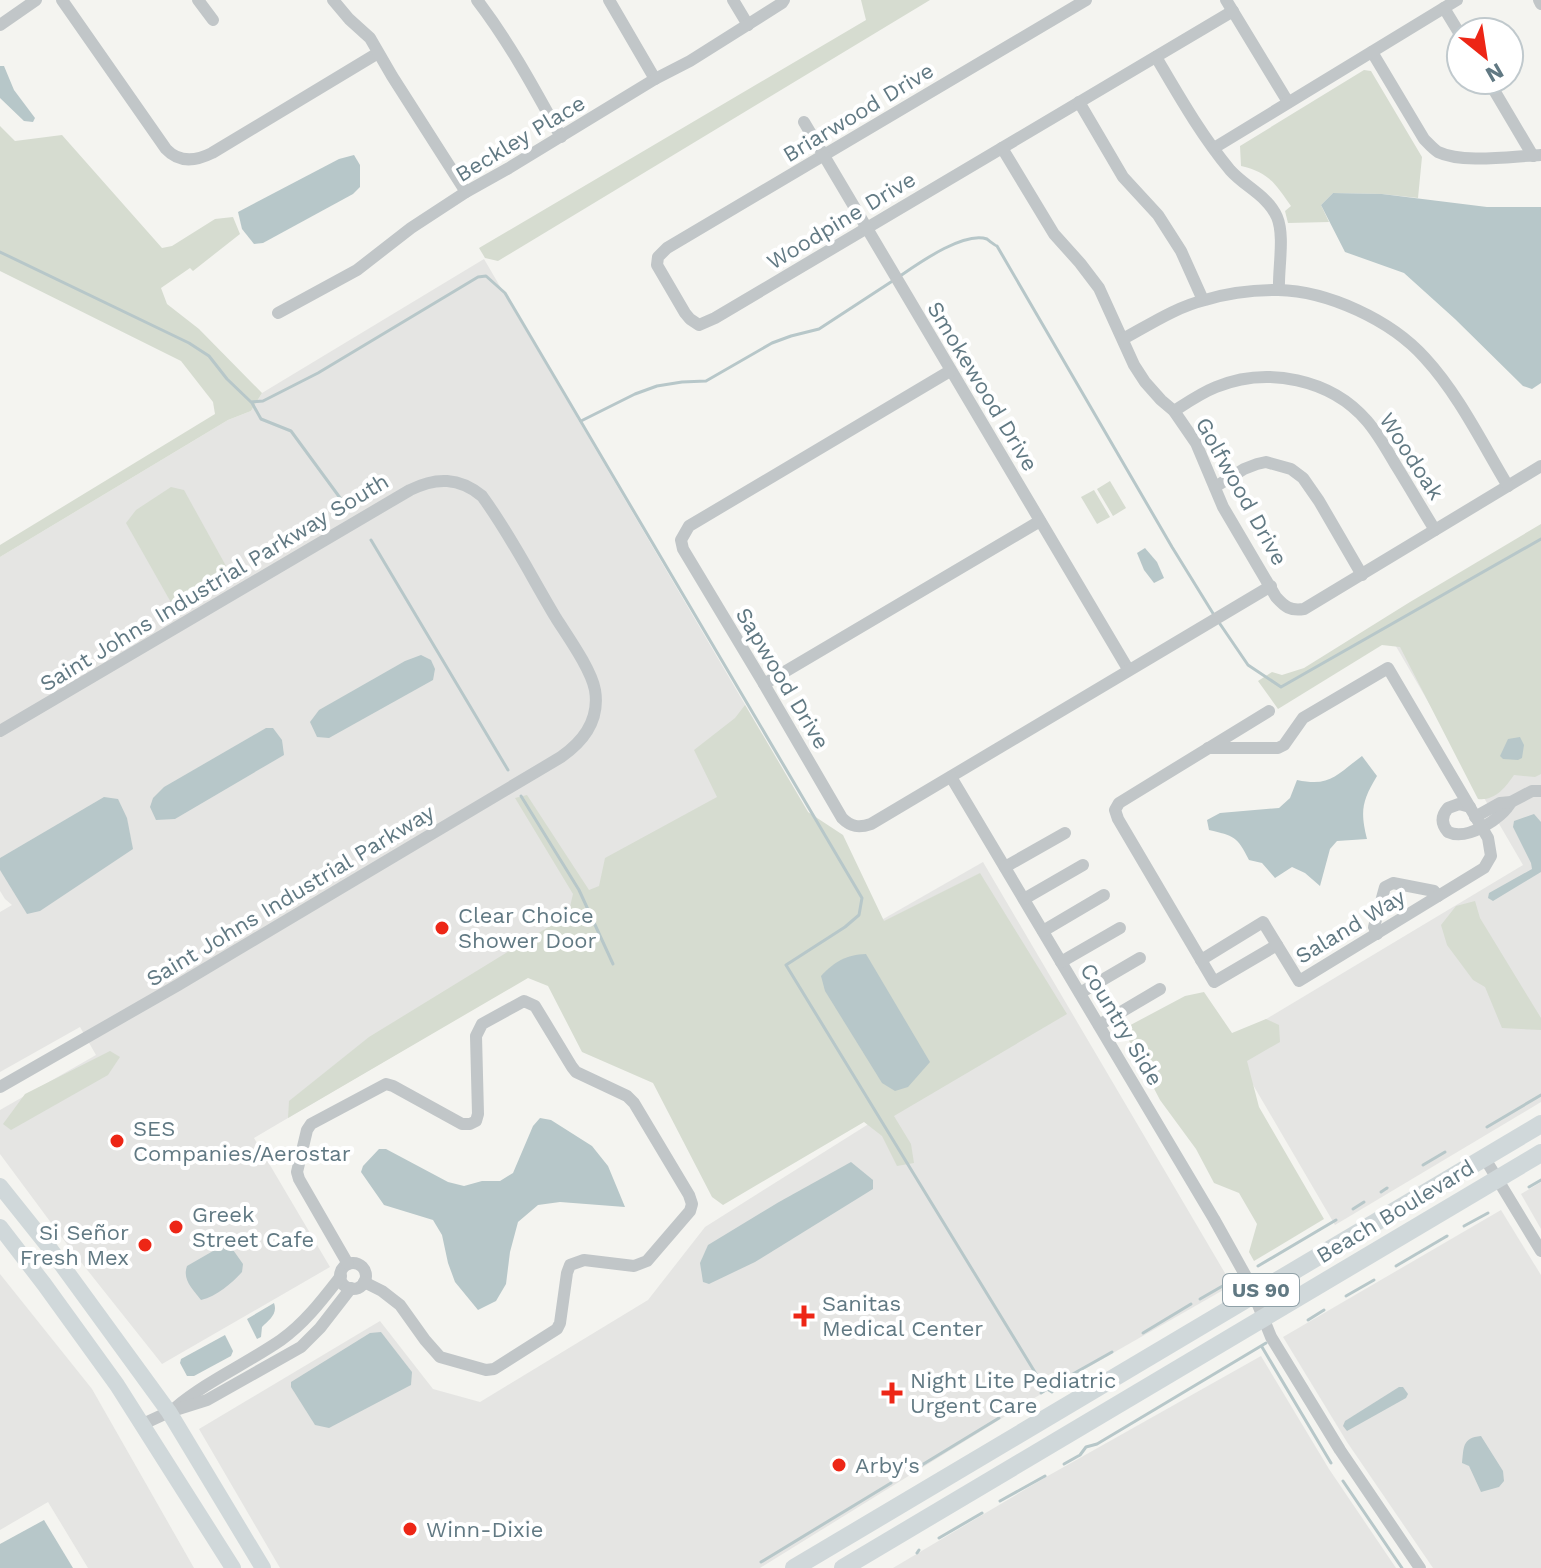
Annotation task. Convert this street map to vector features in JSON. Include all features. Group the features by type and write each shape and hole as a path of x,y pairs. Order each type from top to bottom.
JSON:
{"highway":[{"name":"Beach Boulevard","path":"794,1568 1541,1124"},
{"name":"US 90","path":"843,1568 1541,1153"},
{"path":"913,1497 923,1520"}],"main road":[{"path":"0,1186 48,1246 169,1412 263,1568"},
{"path":"0,1227 91,1347 233,1568"}],"street":[{"path":"0,25 36,0"},
{"path":"62,0 166,149 183,159 201,158 212,153 378,53"},
{"path":"198,0 213,20"},
{"path":"333,0 370,38 466,192"},
{"path":"477,0 527,74 561,137"},
{"path":"609,0 655,79"},
{"path":"733,0 748,25"},
{"name":"Beckley Place","path":"278,313 357,270 411,228 466,192 748,25 784,0"},
{"name":"Briarwood Drive","path":"699,325 685,313 657,265 658,257 667,248 1086,0"},
{"path":"1214,148 1457,0"},
{"path":"1230,5 1288,102"},
{"name":"Woodpine Drive","path":"699,325 1156,57 1230,5"},
{"path":"1444,8 1449,16"},
{"path":"1372,52 1432,148 1442,154 1461,158 1537,156"},
{"path":"1156,57 1204,137 1240,181 1265,199 1278,220 1279,290"},
{"path":"1498,96 1537,156"},
{"path":"1079,102 1123,177 1158,215 1181,251 1203,300"},
{"name":"Smokewood Drive","path":"804,122 1128,669"},
{"name":"Golfwood Drive","path":"1002,148 1054,234 1099,288 1134,365 1145,382 1174,411 1196,443 1223,507 1284,606 1293,611 1304,609 1541,466"},
{"path":"1123,339 1203,300 1237,293 1279,290 1323,298 1372,317 1423,355 1453,392 1508,486"},
{"name":"Sapwood Drive","path":"950,371 689,526 681,540 683,549 842,818 849,824 861,827 871,824 951,777"},
{"name":"Woodoak","path":"1174,411 1218,386 1240,379 1286,378 1323,389 1352,406 1367,421 1435,530"},
{"path":"1215,487 1257,464 1280,464 1291,469 1303,478 1319,501 1362,575"},
{"name":"Saint Johns Industrial Parkway South","path":"0,731 410,490 437,480 452,481 474,489 491,508 591,680 595,707 591,726"},
{"path":"764,684 1040,521"},
{"path":"951,777 1271,586"},
{"path":"1208,748 1278,748 1284,745 1303,718 1388,668 1475,817 1500,803 1511,802 1532,791 1541,791"},
{"path":"1269,711 1119,803 1115,810 1214,982 1277,945"},
{"name":"Saint Johns Industrial Parkway","path":"0,1087 561,757 580,743 591,726"},
{"name":"Country Side","path":"951,777 1214,1219 1248,1280 1271,1337 1340,1450 1420,1568"},
{"name":"Saland Way","path":"1201,960 1263,922 1299,981 1484,868 1489,862 1491,848 1475,817"},
{"path":"1005,867 1065,833"},
{"path":"1024,899 1083,865"},
{"path":"1377,934 1374,927 1385,887 1393,883 1434,891 1438,896"},
{"path":"1043,931 1104,895"},
{"path":"1061,962 1120,928"},
{"path":"1080,993 1140,958"},
{"path":"1099,1025 1160,989"},
{"path":"169,1412 192,1393 282,1339 305,1320 344,1270 356,1263 363,1267 366,1274 364,1282 359,1287 351,1288 344,1284 344,1270 299,1179 297,1172 311,1124 386,1084 462,1124 476,1121 476,1036 479,1028 524,1001 535,1006 576,1072 627,1096 634,1103 692,1204 690,1211 647,1261 640,1265 584,1260 570,1265 557,1329 494,1369 486,1370 440,1357 400,1305 364,1282"},
{"path":"1484,1157 1541,1251"},
{"path":"143,1424 207,1400 301,1347 351,1288"}],"shaded area":[{"path":"861,0 930,0 498,261 485,258 479,248 866,20"},
{"path":"0,66 4,66 14,90 35,118 33,122 24,121 0,98"},
{"path":"1364,70 1371,71 1422,157 1418,198 1333,193 1321,205 1329,222 1288,223 1285,211 1291,206 1265,176 1241,166 1240,146"},
{"path":"0,126 15,141 62,135 162,248 172,246 215,219 233,217 240,234 193,271 190,268 161,288 167,304 199,329 262,393 251,411 228,420 0,557 0,545 215,414 213,402 181,361 0,271"},
{"path":"354,155 360,165 360,187 353,194 263,243 254,244 242,229 238,212 339,159"},
{"path":"1333,193 1382,194 1487,207 1541,207 1541,383 1532,389 1523,386 1404,273 1345,252 1321,205"},
{"path":"484,259 808,812 254,1138 330,1267 162,1364 0,1154 0,1110 96,1055 80,1027 0,1072 0,912 12,905 0,891 0,557 228,420 251,411 262,393"},
{"path":"1110,481 1126,508 1113,516 1097,489"},
{"path":"171,487 184,490 231,575 231,582 189,608 173,606 126,523 136,510"},
{"path":"1094,490 1110,517 1097,524 1081,497"},
{"path":"1541,524 1541,774 1535,777 1514,775 1494,796 1478,799 1400,647 1382,645 1278,709 1258,681 1272,672 1282,675 1304,668"},
{"path":"1541,533 1541,1102 1335,1225 1228,1042 1523,865 1383,624"},
{"path":"1145,548 1157,562 1164,578 1154,583 1137,553"},
{"path":"421,655 431,660 435,669 433,680 329,738 317,737 310,722 319,710"},
{"path":"745,705 808,812 843,835 884,921 980,873 1067,1014 894,1116 911,1144 914,1163 897,1166 882,1136 864,1122 723,1205 712,1197 653,1083 582,1052 548,986 528,978 288,1118 289,1101 369,1037 568,915 573,894 515,798 527,795 589,890 599,886 605,858 717,797 694,750 735,718"},
{"path":"266,728 273,728 282,740 284,755 175,819 156,820 150,807 153,798 164,787"},
{"path":"1520,737 1524,745 1522,758 1503,759 1500,756 1508,739"},
{"path":"1362,756 1377,776 1364,806 1367,839 1337,841 1330,849 1320,886 1292,867 1275,878 1262,863 1249,860 1234,838 1209,830 1207,820 1220,813 1279,808 1290,798 1297,780 1318,782 1332,778"},
{"path":"104,797 118,799 127,818 133,849 40,911 27,914 0,870 0,858"},
{"path":"1534,814 1541,822 1541,872 1493,901 1488,898 1489,893 1532,869 1513,827 1514,821"},
{"path":"983,862 1232,1285 1036,1397 760,1568 280,1568 199,1429 380,1321 433,1389 480,1402 648,1300 705,1227 875,1120 871,926"},
{"path":"1475,901 1480,918 1541,1018 1541,1030 1502,1028 1485,987 1473,980 1447,945 1441,925 1456,906"},
{"path":"866,954 930,1062 908,1087 895,1091 882,1083 825,991 821,976 841,960"},
{"path":"1204,992 1232,1033 1266,1019 1279,1025 1280,1042 1247,1061 1259,1107 1324,1219 1254,1261 1249,1252 1257,1224 1239,1193 1214,1183 1196,1149 1160,1100 1123,1029 1185,996"},
{"path":"110,1051 120,1057 108,1075 11,1130 3,1124 25,1094"},
{"path":"540,1118 551,1120 592,1146 608,1166 625,1207 560,1202 538,1205 518,1222 506,1284 496,1301 478,1310 455,1282 442,1235 433,1220 384,1205 361,1172 379,1149 386,1149 448,1182 464,1186 482,1181 500,1181 513,1173 533,1126"},
{"path":"851,1162 873,1180 873,1189 755,1262 709,1284 703,1282 700,1263 708,1245"},
{"path":"1541,1182 1541,1229 1521,1194"},
{"path":"1501,1210 1541,1275 1541,1568 1433,1568 1347,1442 1283,1337"},
{"path":"220,1247 231,1247 243,1264 242,1272 213,1296 201,1300 187,1280 187,1266"},
{"path":"0,1274 92,1389 194,1568 88,1568 48,1502 0,1530"},
{"path":"274,1303 274,1314 262,1327 261,1337 257,1339 247,1319"},
{"path":"381,1332 412,1372 411,1385 329,1428 315,1425 291,1387 291,1382 370,1333"},
{"path":"225,1335 233,1351 231,1356 194,1376 187,1376 181,1359"},
{"path":"1261,1356 1329,1469 1396,1568 893,1568 1046,1477"},
{"path":"1403,1387 1408,1394 1406,1398 1347,1431 1343,1426 1345,1421"},
{"path":"1481,1436 1503,1471 1504,1481 1499,1487 1481,1492 1469,1466 1462,1463 1467,1441"},
{"path":"44,1520 73,1568 0,1568 0,1544"}],"waterway":[{"path":"900,276 942,250 966,240 987,239 997,246 1214,615"},
{"path":"0,252 189,343 209,356 251,402 263,401 318,373 478,277 486,276 505,293 862,898 859,915 786,965 1044,1387 1052,1392"},
{"path":"581,421 657,386 706,381 772,343 819,329 894,280"},
{"path":"252,403 261,419 291,431 346,506"},
{"path":"1218,621 1248,665 1281,687 1541,539"},
{"path":"371,540 508,770"},
{"path":"521,796 579,890 613,964"},
{"path":"1487,1127 1541,1095"},
{"path":"1423,1165 1445,1152"},
{"path":"1529,1187 1541,1180"},
{"path":"1381,1192 1387,1188"},
{"path":"1353,1209 1364,1202"},
{"path":"1464,1226 1488,1213"},
{"path":"1258,1266 1336,1220"},
{"path":"1396,1266 1447,1236"},
{"path":"1200,1299 1233,1280"},
{"path":"1346,1296 1374,1280"},
{"path":"1143,1333 1191,1304"},
{"path":"1308,1320 1324,1310"},
{"path":"1064,1464 1080,1455 1086,1447 1097,1444 1266,1343"},
{"path":"1262,1347 1331,1463"},
{"path":"1064,1379 1112,1352"},
{"path":"1041,1393 1052,1386"},
{"path":"912,1471 999,1418"},
{"path":"1000,1501 1045,1476"},
{"path":"1343,1481 1402,1568"},
{"path":"761,1562 891,1483"},
{"path":"939,1538 982,1513"}],"place":[{"name":"Clear Choice Shower Door","path":"442,928"},
{"name":"SES Companies/Aerostar","path":"117,1141"},
{"name":"Greek Street Cafe","path":"176,1227"},
{"name":"Si Señor Fresh Mex","path":"145,1245"},
{"name":"Sanitas Medical Center","path":"804,1316"},
{"name":"Night Lite Pediatric Urgent Care","path":"892,1393"},
{"name":"Arby's","path":"839,1465"},
{"name":"Winn-Dixie","path":"410,1529"}]}
